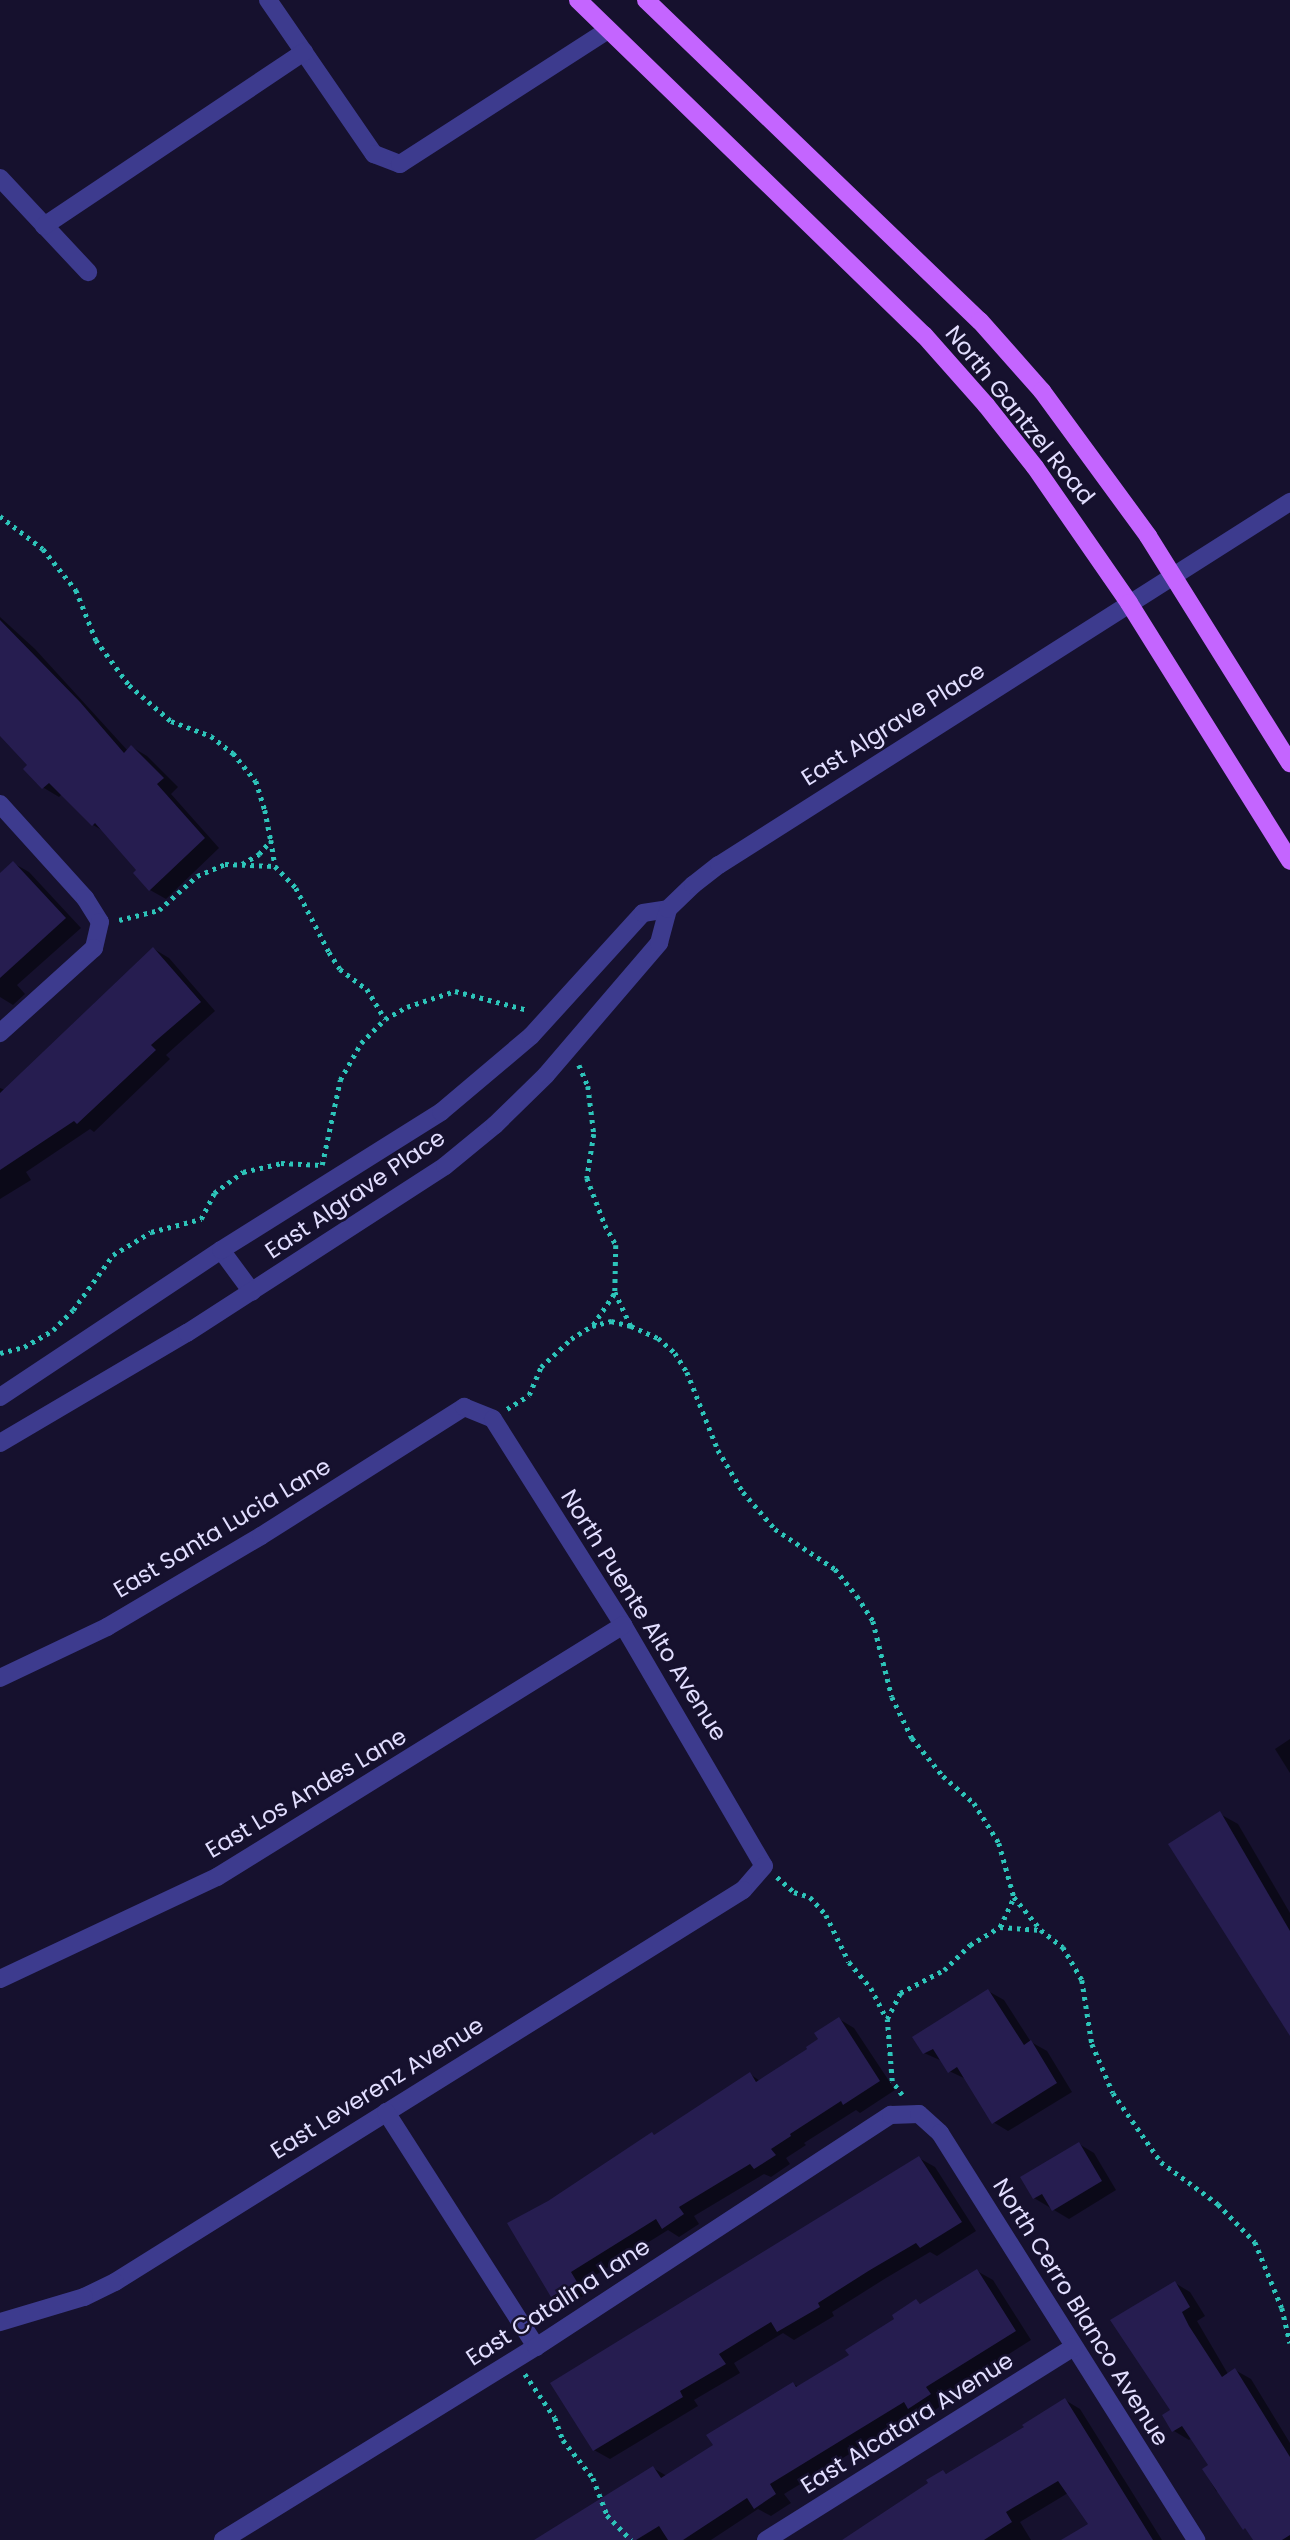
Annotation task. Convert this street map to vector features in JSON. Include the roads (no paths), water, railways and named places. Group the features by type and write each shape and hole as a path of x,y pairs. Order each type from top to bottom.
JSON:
{"main road":[{"name":"North Gantzel Road","path":"578,0 924,335 986,405 1035,467 1129,603 1290,862"},
{"name":"North Gantzel Road","path":"646,0 980,321 1042,391 1088,452 1172,575 1290,763"}],"street":[{"path":"268,0 374,154 400,164 608,30"},
{"path":"44,226 304,52"},
{"path":"0,178 89,272"},
{"name":"East Algrave Place","path":"0,1443 252,1292 412,1189 495,1125 545,1075 659,943 668,909 693,885 748,846 1290,502"},
{"path":"0,804 85,898 100,922 94,947 0,1033"},
{"name":"East Algrave Place","path":"0,1397 221,1250 441,1112 531,1036 643,913 668,909"},
{"path":"221,1250 252,1292"},
{"name":"East Santa Lucia Lane","path":"0,1678 107,1627 261,1536 464,1408 493,1419"},
{"name":"North Puente Alto Avenue","path":"493,1419 623,1625 764,1866"},
{"name":"East Los Andes Lane","path":"0,1979 217,1877 623,1625"},
{"name":"East Leverenz Avenue","path":"0,2322 85,2297 116,2282 743,1889 764,1866"},
{"path":"386,2112 536,2347"},
{"name":"East Catalina Lane","path":"223,2540 536,2347 891,2115 919,2114"},
{"name":"North Cerro Blanco Avenue","path":"919,2114 940,2133 1196,2540"},
{"name":"East Alcatara Avenue","path":"766,2540 1074,2347"}]}
